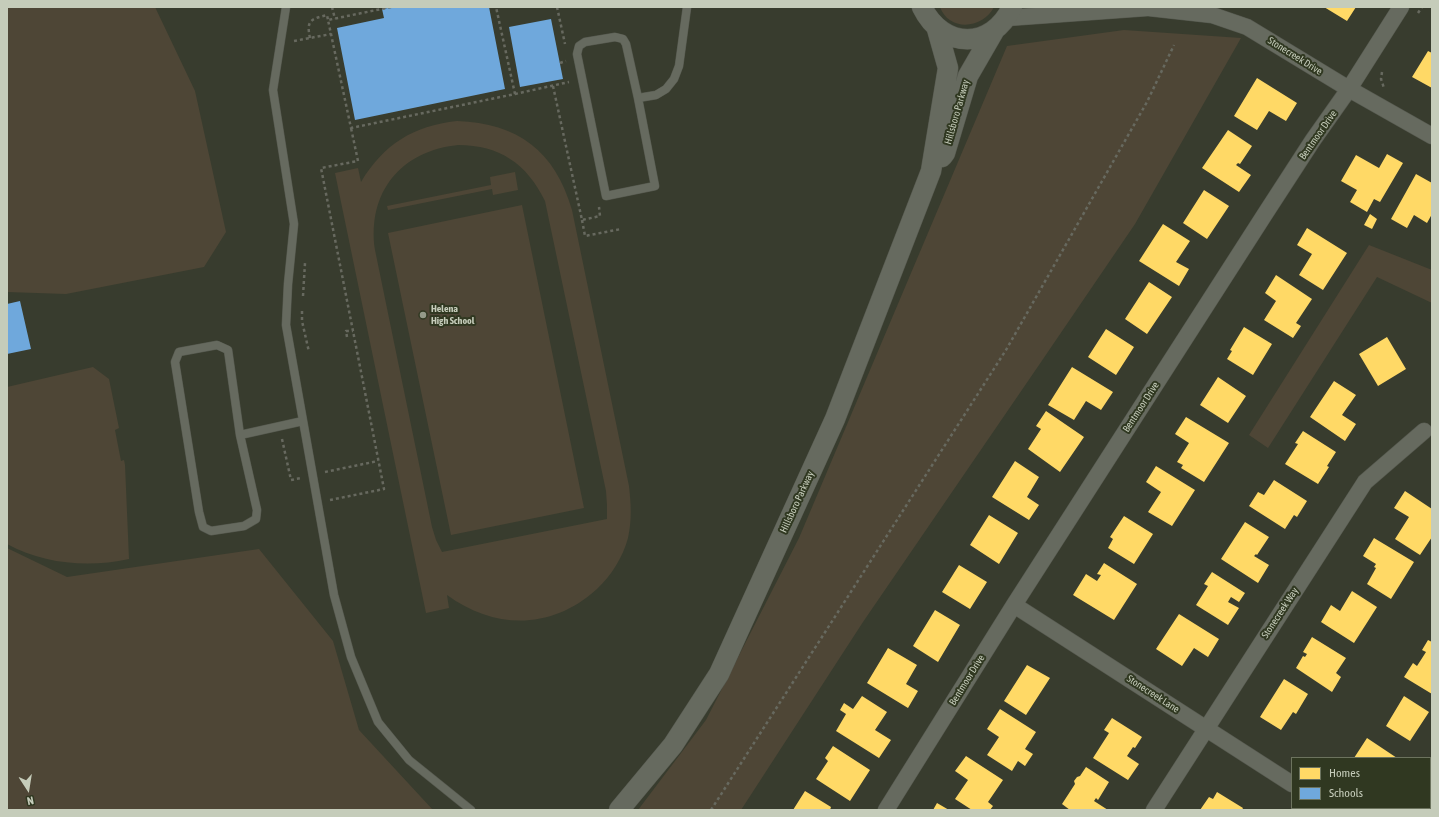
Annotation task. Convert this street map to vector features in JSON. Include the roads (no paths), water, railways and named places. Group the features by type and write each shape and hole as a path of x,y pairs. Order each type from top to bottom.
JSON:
{"street":[{"path":"922,7 928,19 937,29 950,36 965,39 980,38 1004,19"},
{"name":"Bentmoor Drive","path":"886,810 1014,605 1313,140 1350,89 1401,7"},
{"name":"Stonecreek Drive","path":"1004,19 1144,8 1212,15 1247,27 1432,136"},
{"name":"Hillsboro Parkway","path":"931,171 945,153 968,76 1004,19"},
{"name":"Hillsboro Parkway","path":"620,810 673,745 719,674 835,419 931,171 948,68 937,29"},
{"name":"Stonecreek Way","path":"1154,810 1365,482 1424,431"},
{"name":"Stonecreek Lane","path":"1014,605 1291,783"}],"lane":[{"path":"286,7 273,90 294,224 288,284 286,325 334,595 351,657 378,722 409,760 471,810"},
{"path":"638,98 656,94 666,89 674,80 679,66 687,7"},
{"path":"615,37 623,39 626,44 638,98 655,186 606,196 576,54 579,46 585,42 615,37"},
{"path":"217,345 228,350 240,435 257,510 256,519 244,526 211,532 203,527 199,512 175,362 179,352 217,345"},
{"path":"240,435 303,421"}],"place":[{"name":"Helena High School","path":"423,315"}]}
